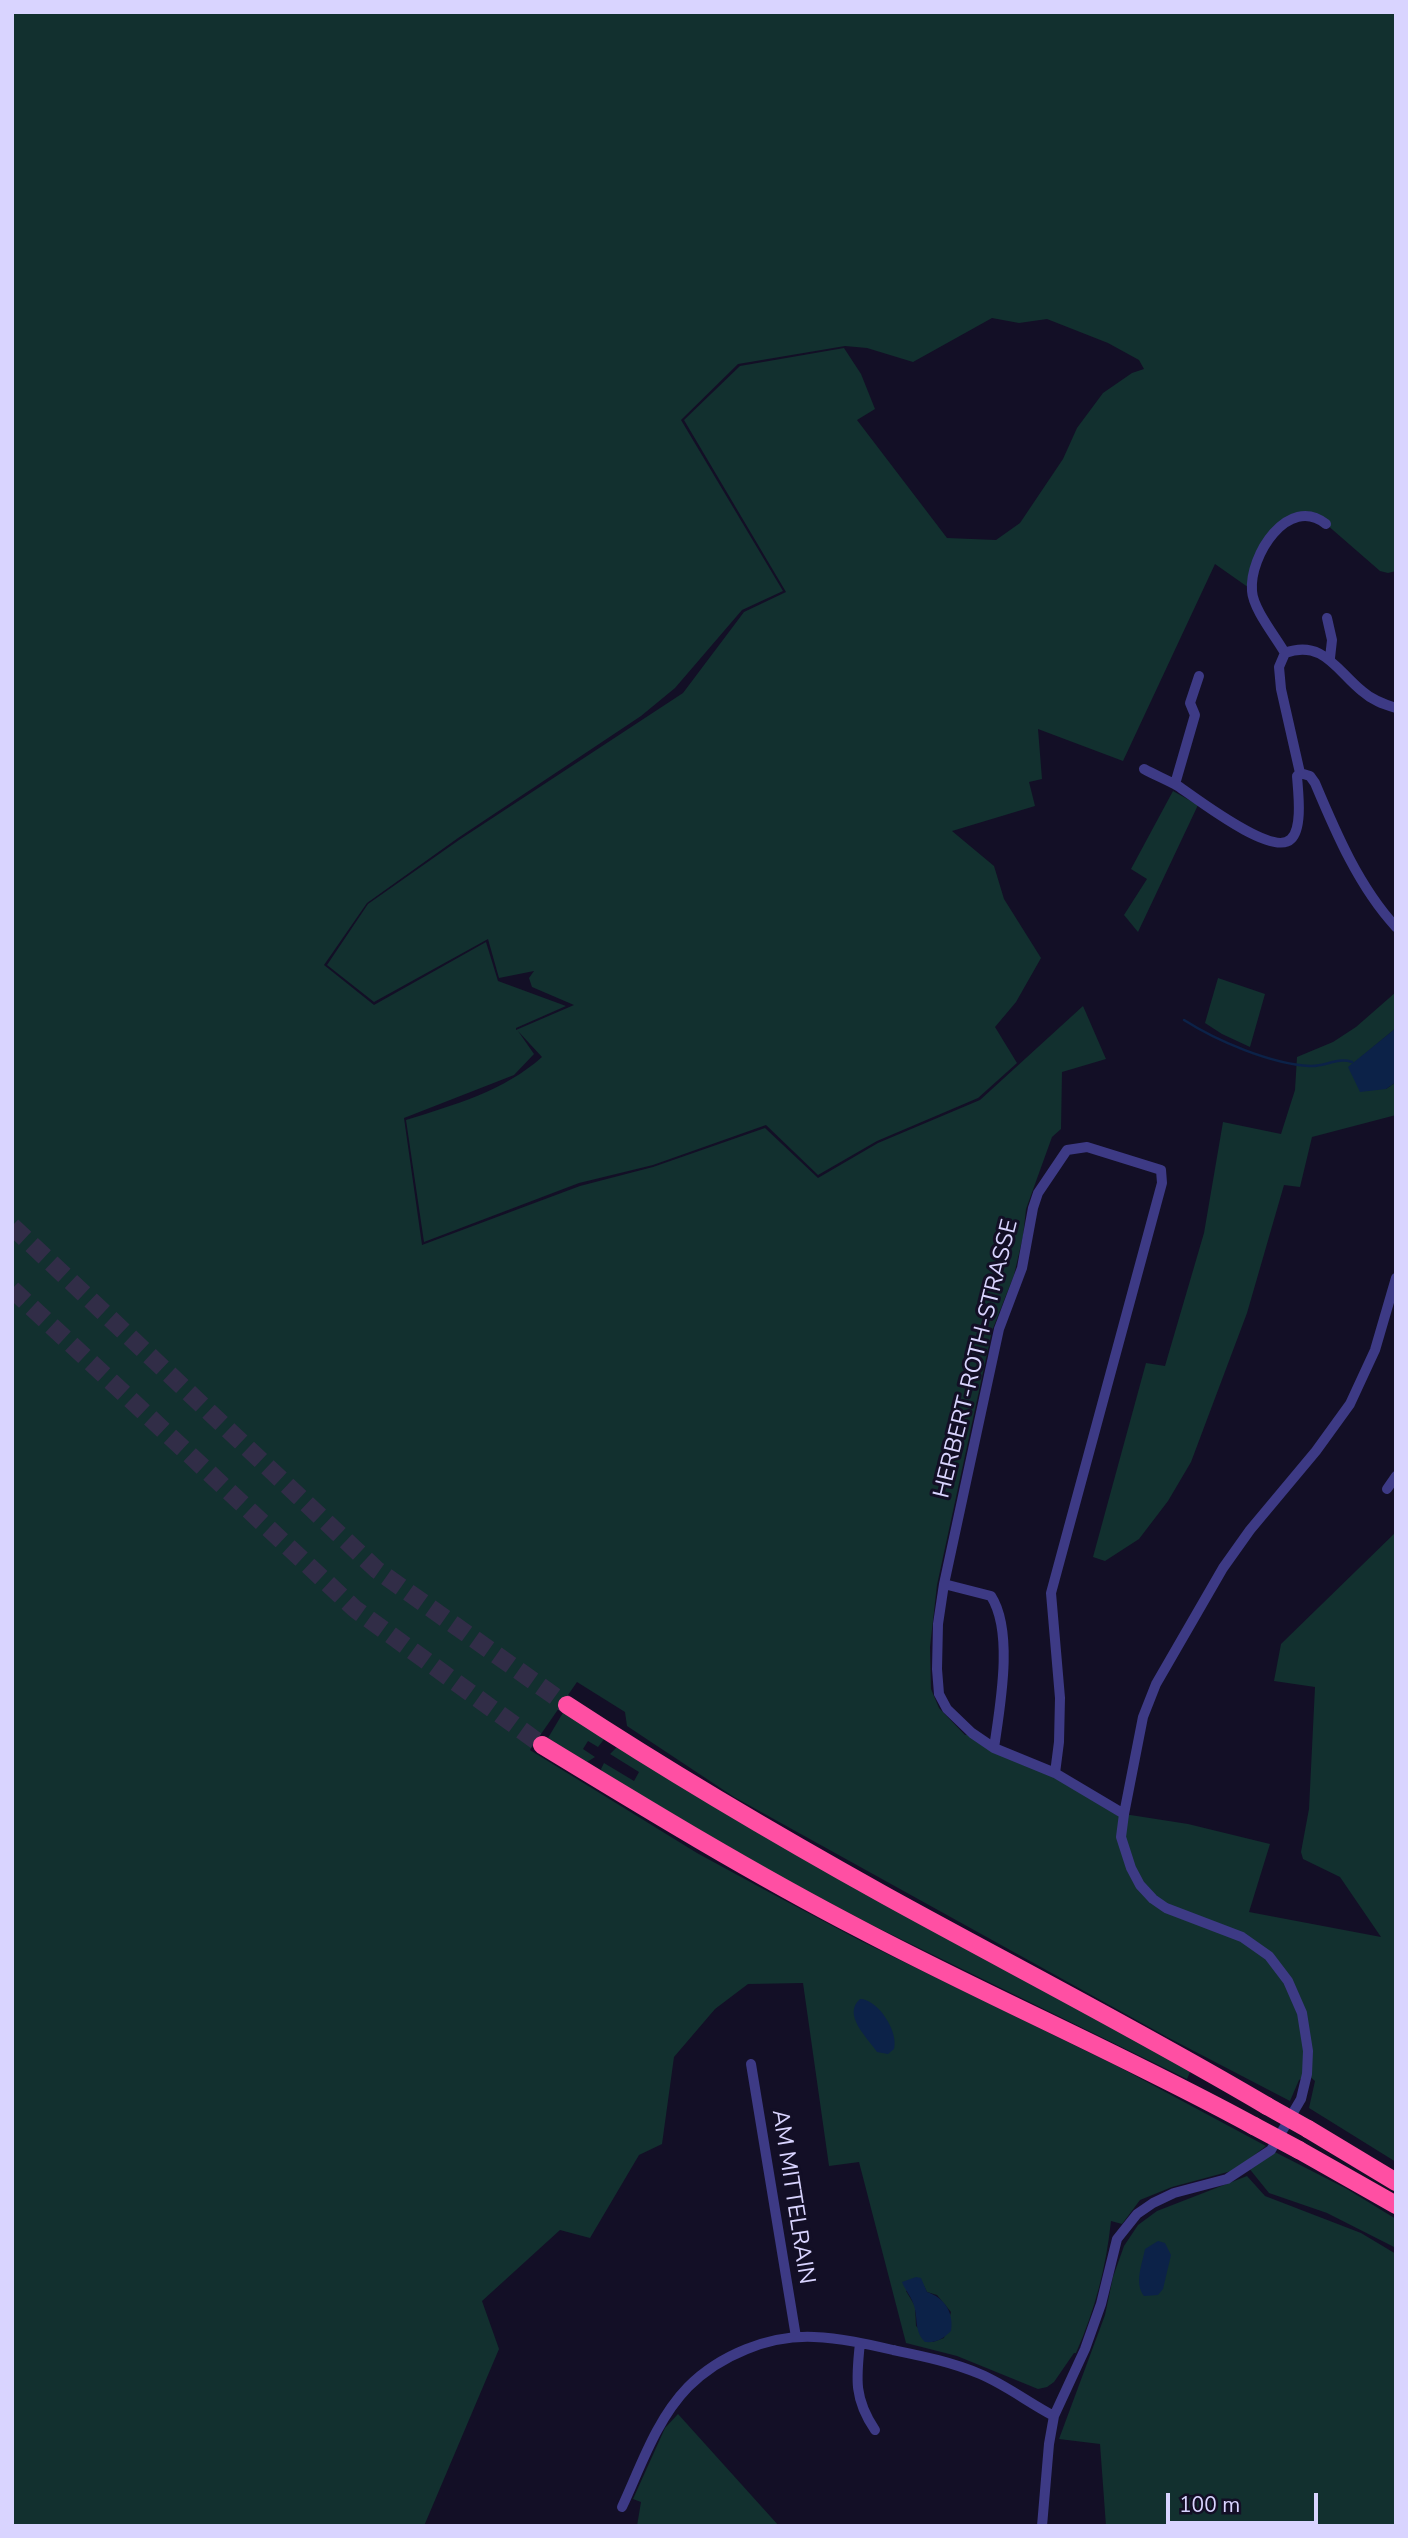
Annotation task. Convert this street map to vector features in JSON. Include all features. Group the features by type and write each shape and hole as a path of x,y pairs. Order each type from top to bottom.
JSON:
{"highway":[{"path":"567,1705 683,1779 787,1840 1093,2006 1396,2182"},
{"path":"542,1745 701,1842 828,1912 1190,2091 1396,2205"}],"street":[{"path":"1285,653 1253,596 1253,575 1257,562 1279,528 1296,515 1308,514 1326,524"},
{"path":"1327,618 1332,640 1329,658"},
{"path":"1144,769 1174,784 1244,830 1279,844 1293,838 1299,810 1297,776 1300,773 1281,689 1279,667 1285,653 1294,649 1312,651 1329,658 1360,690 1378,702 1396,708"},
{"path":"1174,784 1195,715 1189,703 1199,676"},
{"path":"1300,773 1310,776 1315,783 1339,839 1384,914 1396,927"},
{"name":"HERBERT-ROTH-STRASSE","path":"1055,1773 1060,1698 1051,1593 1162,1183 1161,1171 1087,1147 1067,1150 1038,1194 1022,1268 999,1329 944,1584 938,1624 939,1694 947,1709 972,1733 994,1748 1055,1773 1124,1814"},
{"path":"1042,2526 1054,2416 1085,2349 1101,2304 1113,2250 1126,2226 1153,2203 1174,2193 1227,2179 1271,2150 1301,2099 1307,2074 1308,2051 1302,2013 1288,1980 1269,1956 1242,1937 1166,1908 1153,1899 1130,1868 1121,1837 1143,1717 1156,1684 1223,1568 1350,1404 1375,1350 1396,1278"},
{"path":"1387,1489 1396,1476"},
{"path":"944,1584 991,1596 998,1606 1001,1617 1003,1678 994,1748"},
{"name":"AM MITTELRAIN","path":"751,2064 796,2337"},
{"path":"622,2507 657,2428 688,2387 716,2364 758,2345 796,2337 814,2337 860,2343 942,2360 981,2374 1054,2416"},
{"path":"860,2343 856,2379 858,2396 875,2430"}],"green space":[{"path":"12,12 1396,12 1396,571 1380,571 1326,524 1296,515 1267,543 1252,590 1215,564 1123,761 1038,729 1042,779 1029,782 1035,806 952,831 994,866 1004,899 1041,958 1016,1002 995,1027 1017,1063 978,1098 877,1141 818,1175 766,1125 653,1165 579,1183 424,1242 406,1120 495,1088 542,1057 518,1031 534,1054 514,1075 404,1118 422,1245 580,1186 653,1167 765,1128 818,1178 878,1143 980,1100 1083,1006 1106,1059 1062,1072 1061,1129 1052,1137 1026,1209 1014,1275 992,1331 937,1585 930,1647 931,1689 939,1708 965,1735 972,1733 1055,1773 1124,1814 1188,1824 1270,1844 1249,1912 1381,1937 1340,1877 1303,1859 1301,1852 1309,1809 1315,1687 1274,1681 1281,1644 1396,1532 1396,2162 1309,2108 1315,2081 1307,2074 1299,2080 1290,2101 1167,2037 734,1797 627,1726 625,1712 577,1682 530,1750 697,1853 765,1890 861,1941 1119,2067 1266,2146 1235,2170 1172,2187 1140,2200 1122,2224 1111,2221 1099,2288 1076,2353 1054,2382 1038,2389 957,2356 906,2343 859,2162 829,2166 803,1983 748,1984 715,2009 674,2057 662,2144 639,2155 590,2238 560,2230 482,2301 499,2349 424,2526 12,2526","holes":["992,318 1019,323 1047,319 1108,343 1139,360 1144,369 1132,373 1103,393 1077,428 1063,459 1020,523 996,540 947,538 857,420 875,409 861,374 844,348 740,366 684,420 786,592 744,612 683,693 459,840 368,904 327,965 374,1002 488,939 499,978 534,971 529,978 532,987 574,1005 516,1030 566,1006 498,981 486,942 374,1005 324,965 367,903 458,838 641,716 675,688 742,610 783,591 681,420 738,364 845,346 867,348 913,362","924,2286 927,2292 937,2295 951,2312 944,2338 933,2342 916,2326 915,2306 906,2291"]},
{"path":"1173,791 1198,805 1138,932 1124,915 1147,879 1131,869"},
{"path":"1218,978 1265,994 1250,1047 1205,1023"},
{"path":"1396,992 1396,1028 1349,1067 1386,1089 1396,1082 1396,1115 1312,1137 1300,1187 1284,1185 1247,1313 1191,1462 1168,1501 1139,1539 1105,1561 1093,1557 1146,1363 1165,1366 1204,1233 1223,1122 1281,1134 1295,1090 1297,1057 1333,1042 1356,1027"},
{"path":"564,1711 605,1738 598,1747 588,1741 583,1749 595,1757 587,1762 548,1738"},
{"path":"617,1747 1191,2070 1187,2079 868,1923 772,1872 603,1773 601,1769 604,1763 634,1781 639,1772 610,1754"},
{"path":"1271,2150 1347,2189 1396,2219 1396,2248 1327,2213 1269,2193 1248,2167"},
{"path":"1247,2176 1265,2196 1361,2233 1396,2254 1396,2526 1106,2526 1100,2444 1059,2439 1105,2315 1113,2277 1124,2246 1138,2225 1157,2211"},
{"path":"678,2414 779,2526 637,2526 641,2502 633,2499 665,2428"}],"water":[{"path":"1396,1028 1396,1082 1386,1089 1360,1092 1348,1067"},
{"path":"860,1999 874,2004 886,2018 895,2042 894,2049 888,2054 877,2052 858,2026 854,2012"},
{"path":"1158,2241 1165,2243 1171,2255 1163,2289 1158,2295 1144,2296 1139,2280 1145,2249"},
{"path":"921,2278 927,2292 943,2302 951,2318 951,2331 936,2341 925,2342 921,2337 913,2303 902,2282"}],"waterway":[{"path":"1184,1020 1228,1043 1279,1061 1310,1066 1352,1062"}],"tunnel":[{"path":"12,1226 377,1570 567,1705"},
{"path":"12,1289 355,1609 542,1745"}]}
